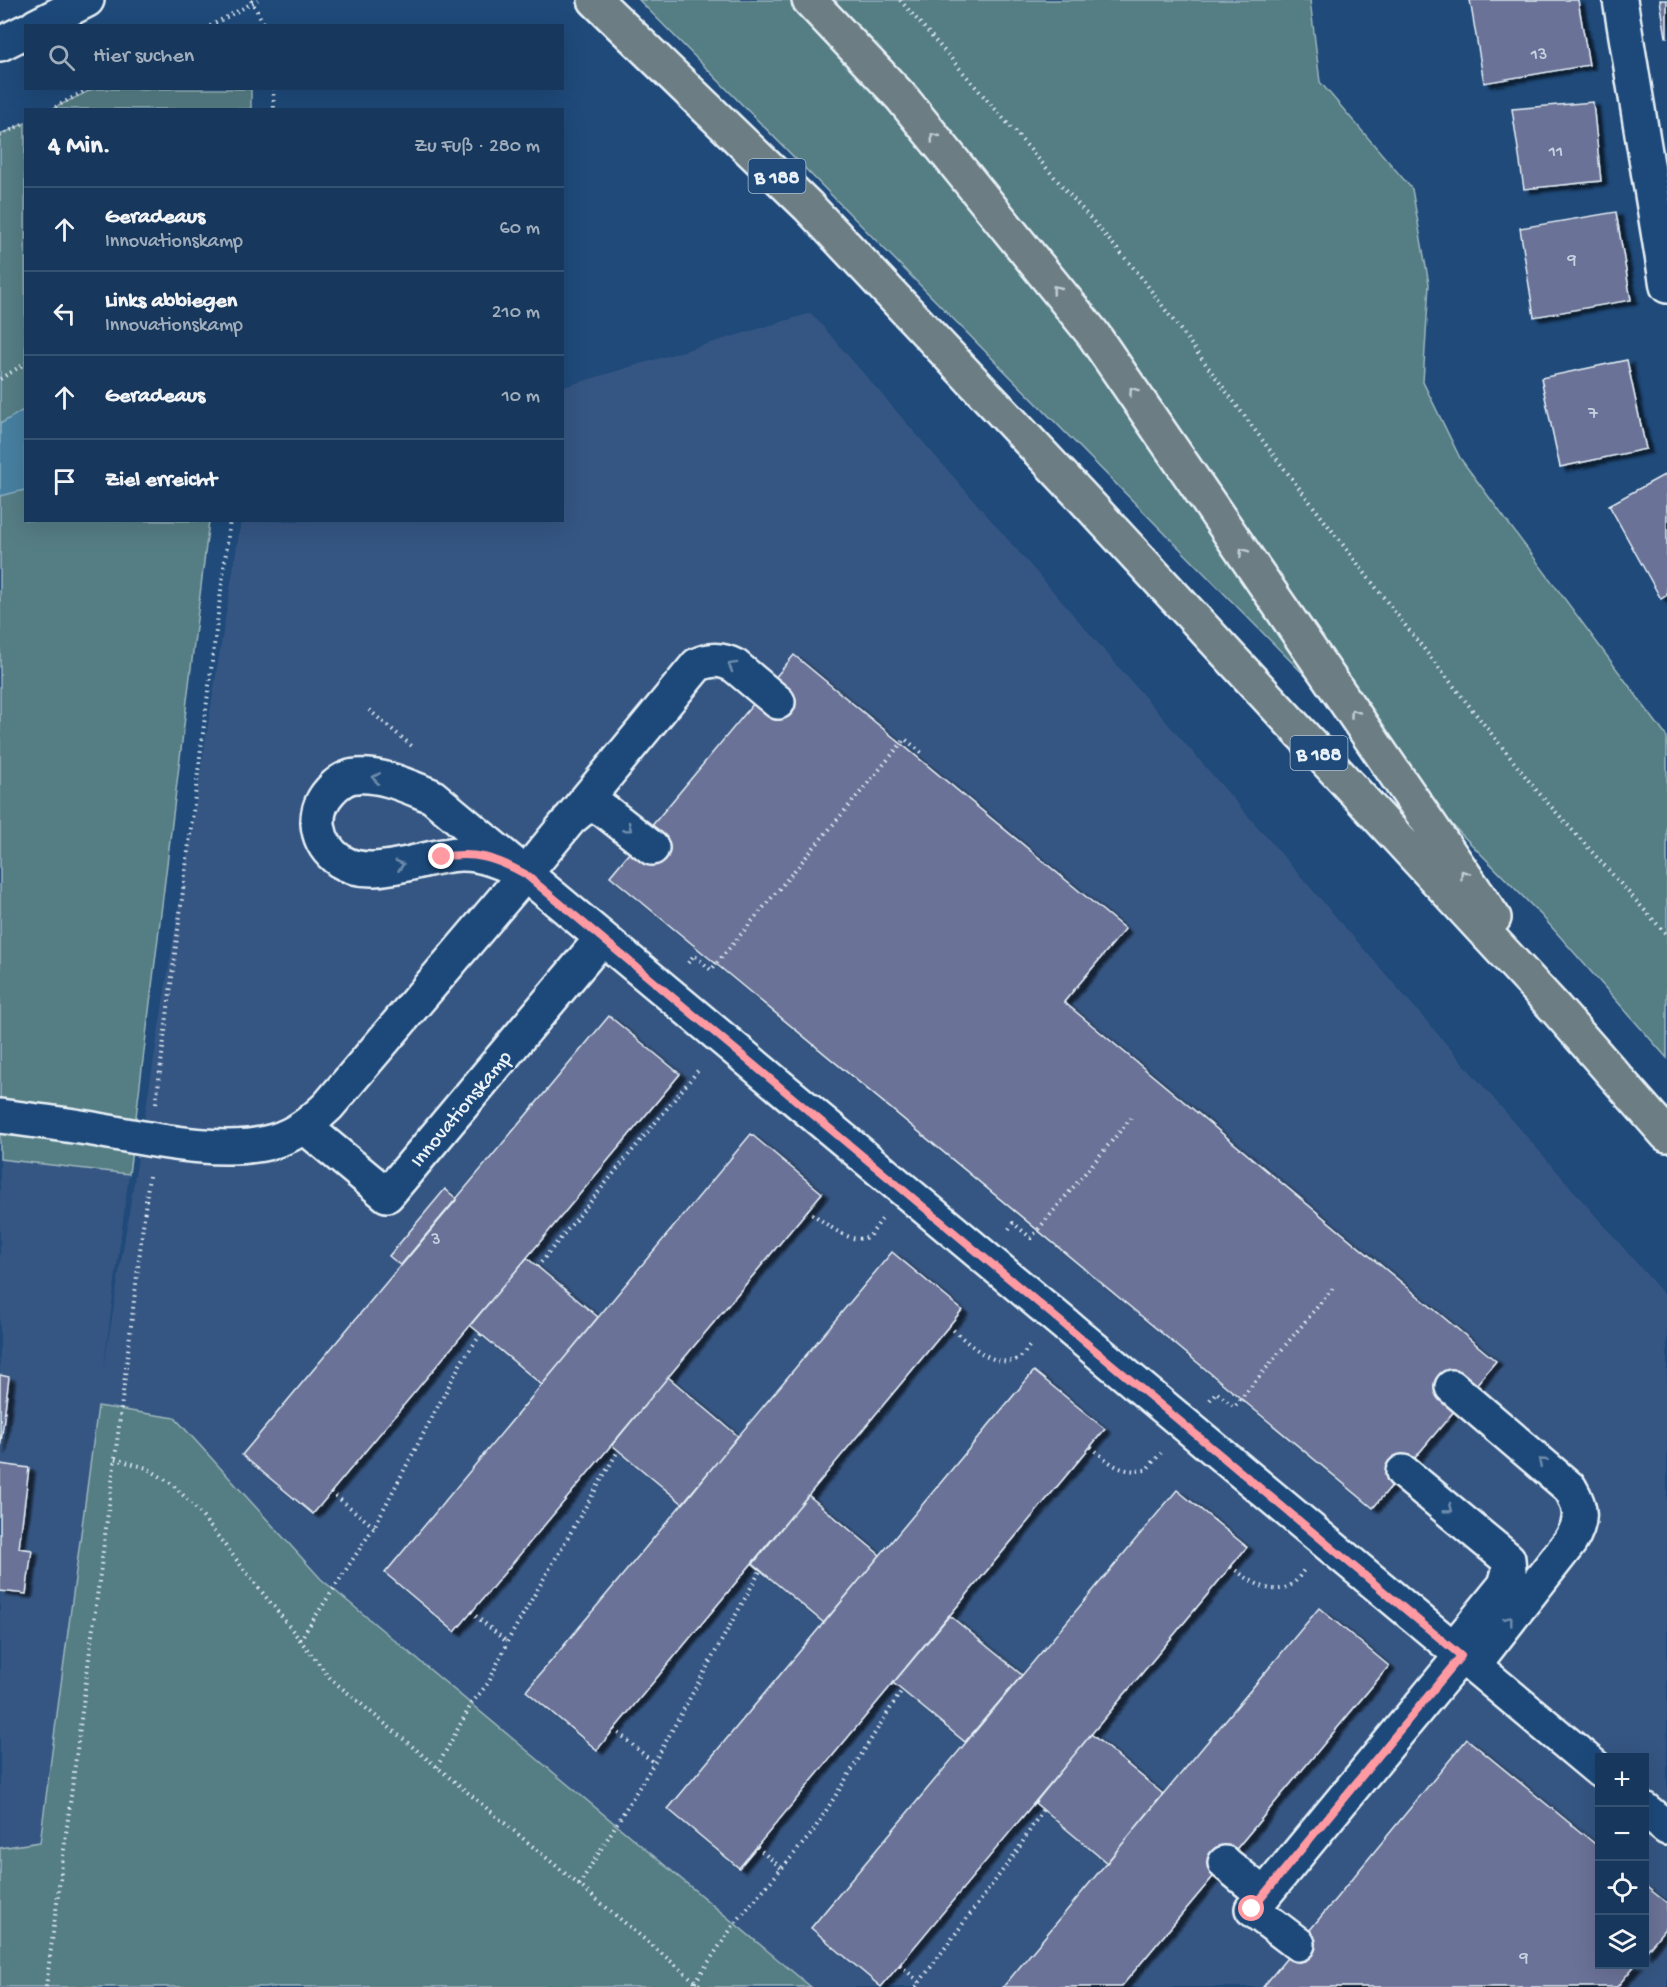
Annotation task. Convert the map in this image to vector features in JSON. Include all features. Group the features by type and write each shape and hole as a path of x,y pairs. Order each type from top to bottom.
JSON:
{"main road":[{"name":"B 188","path":"595,0 808,206 1082,497 1556,1009 1667,1135"},
{"path":"809,0 902,98 1093,334 1556,1009"}],"street":[{"path":"40,24 87,0"},
{"path":"1620,0 1667,286"},
{"path":"0,44 24,32"},
{"path":"0,1116 152,1140 220,1146 252,1146 272,1142 305,1127 328,1106 525,874 697,665 709,660 727,662 778,702"},
{"path":"525,874 502,861 461,854 416,861 391,868 363,868 342,862 325,848 317,830 319,812 324,798 338,782 356,776 381,778 432,796 1595,1768"},
{"path":"568,822 585,807 600,807 652,848"},
{"name":"Innovationskamp","path":"305,1127 387,1195 602,938"},
{"path":"1298,1944 1252,1909 1462,1657 1576,1533 1580,1515 1579,1505 1570,1488 1452,1387"},
{"path":"1403,1472 1508,1558 1509,1571 1505,1584 1462,1657"},
{"path":"1649,1813 1667,1828"},
{"path":"1225,1863 1264,1895"}],"path":[{"path":"213,24 252,1 258,0"},
{"path":"900,0 1138,273 1276,458 1523,773 1667,935"},
{"path":"252,1 264,24"},
{"path":"54,108 86,90"},
{"path":"273,90 274,108"},
{"path":"0,136 24,123"},
{"path":"0,379 24,364"},
{"path":"156,1103 230,522"},
{"path":"694,956 711,970 905,739 922,753"},
{"path":"537,1267 724,1040"},
{"path":"1013,1222 1031,1238 1131,1118"},
{"path":"46,1987 115,1459 149,1173"},
{"path":"807,1210 848,1238 859,1240 870,1235 905,1191"},
{"path":"1216,1392 1234,1407 1333,1288"},
{"path":"949,1326 980,1353 1000,1361 1019,1358 1053,1314"},
{"path":"300,1640 374,1527 462,1361 481,1334"},
{"path":"1091,1447 1119,1469 1131,1472 1146,1470 1185,1425"},
{"path":"437,1767 472,1703 489,1682 507,1642 618,1451"},
{"path":"115,1459 147,1468 179,1491 193,1505 331,1679 702,1987"},
{"path":"331,1492 374,1527"},
{"path":"1231,1567 1260,1586 1275,1589 1291,1585 1325,1542"},
{"path":"579,1885 654,1762 760,1571"},
{"path":"471,1612 507,1642"},
{"path":"695,1982 735,1923 812,1833 902,1690"},
{"path":"614,1729 654,1762"},
{"path":"916,1987 1017,1851 1043,1809"},
{"path":"757,1847 781,1868"},
{"path":"900,1965 920,1983"}],"shaded area":[{"path":"811,313 1667,1298 1667,1987 811,1987 321,1579 175,1418 98,1406 39,1842 0,1848 0,1159 129,1174 103,1373 241,522 564,522 564,387"},
{"path":"24,410 24,490 0,496 0,424"}],"green space":[{"path":"639,0 1310,0 1320,82 1412,189 1429,284 1423,382 1460,458 1667,737 1667,1058 1541,915"},
{"path":"91,90 251,90 251,108 54,108"},
{"path":"24,123 24,522 209,522 129,1174 0,1159 0,135"},
{"path":"98,1406 175,1418 321,1579 811,1987 0,1987 0,1848 40,1842"}],"building":[{"path":"1470,0 1578,0 1589,65 1484,83"},
{"path":"1660,0 1667,0 1667,37 1666,37"},
{"path":"1593,102 1601,181 1524,189 1512,109"},
{"path":"1616,212 1631,300 1534,317 1520,228"},
{"path":"1627,360 1646,449 1560,467 1541,378"},
{"path":"1664,475 1667,479 1667,595 1661,599 1609,505"},
{"path":"794,655 1125,929 1064,1002 1496,1361 1373,1508 610,876"},
{"path":"609,1016 680,1074 313,1514 242,1455"},
{"path":"751,1134 822,1193 455,1632 385,1573"},
{"path":"445,1189 457,1199 401,1266 389,1256"},
{"path":"892,1252 962,1310 597,1750 526,1691"},
{"path":"527,1258 598,1317 542,1385 470,1325"},
{"path":"1034,1371 1105,1429 739,1868 668,1809"},
{"path":"0,1375 9,1377 0,1450"},
{"path":"668,1377 738,1436 683,1504 612,1445"},
{"path":"0,1464 29,1468 19,1548 32,1550 26,1594 0,1591"},
{"path":"1177,1490 1247,1547 881,1987 811,1928"},
{"path":"808,1495 880,1555 824,1623 753,1564"},
{"path":"1319,1608 1389,1666 1121,1987 1003,1987"},
{"path":"949,1615 1022,1675 965,1742 893,1683"},
{"path":"1091,1734 1163,1794 1107,1863 1035,1803"},
{"path":"1467,1739 1595,1844 1595,1969 1632,1969 1617,1987 1263,1987"},
{"path":"1649,1889 1667,1903 1667,1926 1649,1948"}],"route":[{"path":"442,857 461,854 481,856 502,861 525,874 1461,1656 1252,1909"}]}
